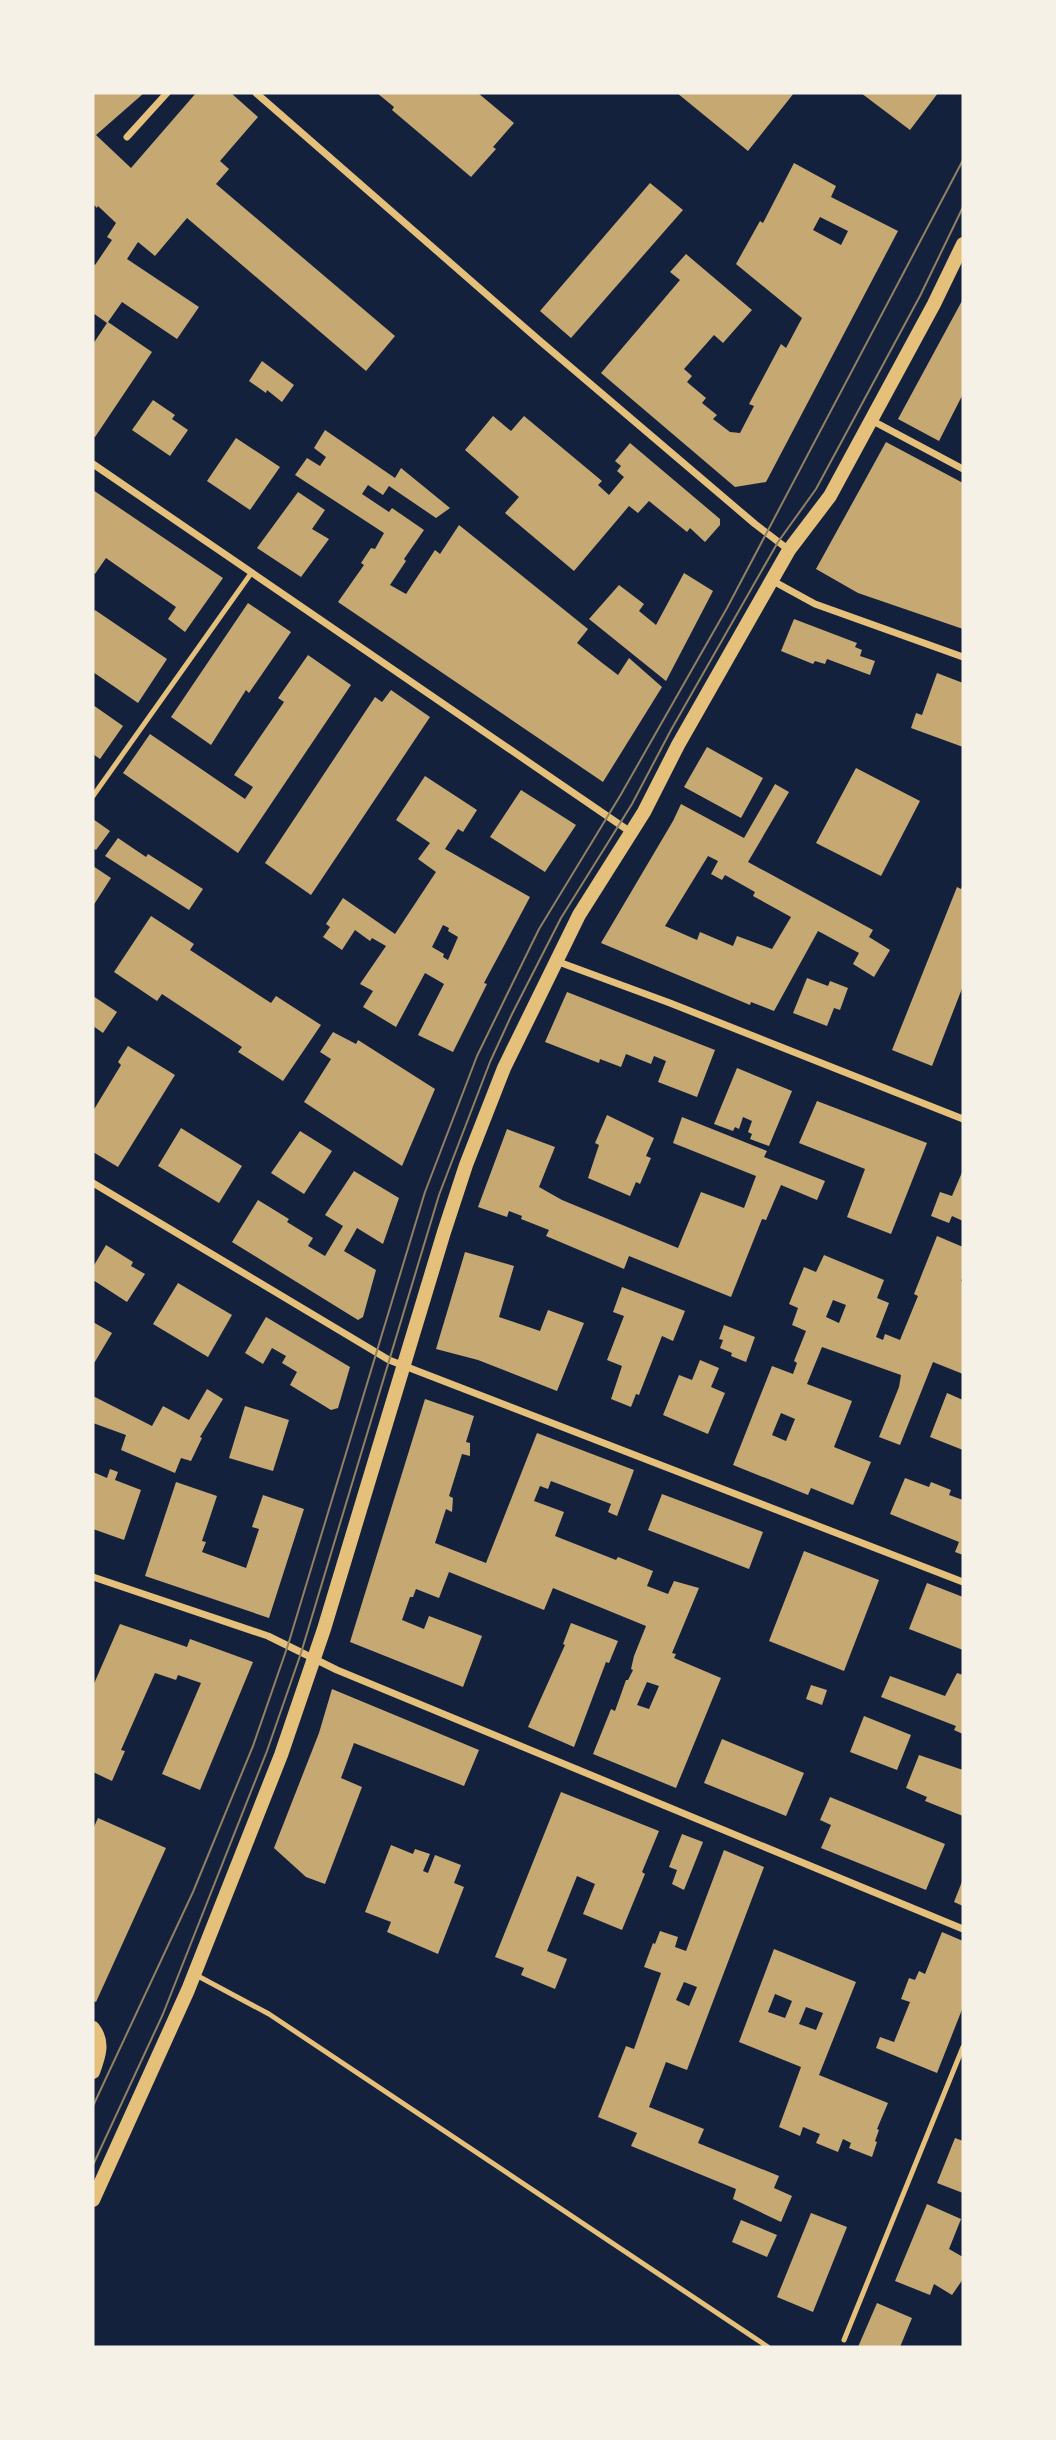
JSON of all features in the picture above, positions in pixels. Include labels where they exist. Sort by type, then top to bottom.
[{"type":"main road","points":[[93,2200],[195,1974],[281,1755],[314,1660],[444,1232],[470,1154],[504,1068],[579,915],[632,833],[678,745],[789,550],[830,496],[934,304],[963,244]]},
{"type":"main road","points":[[93,2028],[99,2036],[101,2048],[93,2072]]},
{"type":"street","points":[[127,137],[167,93]]},
{"type":"street","points":[[256,93],[540,341],[789,550]]},
{"type":"street","points":[[871,420],[963,469]]},
{"type":"street","points":[[93,464],[632,833]]},
{"type":"street","points":[[773,581],[822,607],[963,657]]},
{"type":"street","points":[[555,961],[670,1003],[963,1119]]},
{"type":"street","points":[[93,1183],[367,1349],[403,1366],[963,1582]]},
{"type":"street","points":[[93,1577],[268,1636],[314,1660],[963,1930]]},
{"type":"lane","points":[[93,796],[252,572]]},
{"type":"lane","points":[[195,1974],[269,2014],[768,2347]]},
{"type":"lane","points":[[844,2340],[963,2047]]},
{"type":"building","points":[[93,93],[144,93],[96,135],[131,168],[196,93],[231,93],[258,117],[220,161],[229,169],[216,184],[395,336],[366,371],[187,218],[155,256],[138,242],[127,259],[199,307],[177,339],[122,302],[108,322],[152,352],[95,437],[93,436],[93,344],[107,323],[93,313],[93,264],[95,265],[112,240],[107,237],[116,223],[93,204]]},
{"type":"building","points":[[377,93],[478,93],[514,123],[493,147],[496,149],[471,177],[392,110],[394,107]]},
{"type":"building","points":[[677,93],[794,93],[748,151]]},
{"type":"building","points":[[861,93],[938,93],[910,130]]},
{"type":"building","points":[[794,163],[836,186],[831,197],[898,231],[766,482],[735,487],[601,373],[680,280],[670,272],[686,254],[752,310],[723,343],[714,335],[684,369],[692,376],[687,382],[706,398],[702,403],[717,415],[713,419],[730,432],[740,433],[754,406],[749,404],[781,344],[786,348],[802,318],[736,264],[760,221],[763,223]],"holes":[[[820,217],[848,231],[841,245],[813,230]]]},
{"type":"building","points":[[650,183],[683,210],[571,338],[540,311]]},
{"type":"building","points":[[963,299],[963,394],[939,441],[898,419]]},
{"type":"building","points":[[262,361],[294,385],[282,402],[249,381]]},
{"type":"building","points":[[153,400],[175,415],[172,419],[188,430],[170,456],[132,430]]},
{"type":"building","points":[[493,416],[511,431],[524,416],[602,481],[598,485],[609,495],[624,477],[617,471],[621,466],[615,461],[630,443],[720,519],[720,525],[705,542],[690,528],[687,532],[649,501],[638,513],[629,506],[574,571],[505,513],[519,497],[465,450]]},
{"type":"building","points":[[325,430],[395,478],[401,468],[450,508],[436,518],[389,486],[383,495],[368,485],[362,494],[389,512],[392,508],[424,530],[390,585],[406,594],[435,550],[440,554],[459,525],[588,629],[577,643],[618,675],[629,658],[662,687],[603,782],[338,602],[364,565],[361,563],[371,548],[375,549],[384,533],[295,475],[307,458],[320,466],[326,457],[314,448]]},
{"type":"building","points":[[236,438],[280,467],[250,510],[207,481]]},
{"type":"building","points":[[886,442],[963,483],[963,629],[858,593],[816,569]]},
{"type":"building","points":[[93,490],[223,578],[185,632],[168,619],[176,607],[106,558],[95,574],[93,572]]},
{"type":"building","points":[[298,492],[325,510],[312,529],[329,539],[301,577],[257,548]]},
{"type":"building","points":[[684,573],[713,591],[666,681],[589,619],[619,585],[644,604],[639,611],[656,625]]},
{"type":"building","points":[[248,603],[291,632],[249,693],[246,690],[211,745],[171,717]]},
{"type":"building","points":[[95,610],[167,659],[138,703],[93,672]]},
{"type":"building","points":[[794,619],[857,643],[855,647],[862,650],[860,656],[875,661],[870,675],[827,659],[825,664],[815,661],[813,664],[781,651]]},
{"type":"building","points":[[308,655],[351,685],[238,853],[123,773],[150,734],[245,799],[253,787],[234,775],[284,702],[278,698]]},
{"type":"building","points":[[937,673],[963,683],[963,747],[911,728],[916,713],[922,715]]},
{"type":"building","points":[[391,690],[430,717],[311,895],[265,863],[375,697],[382,702]]},
{"type":"building","points":[[93,705],[123,726],[100,759],[93,754]]},
{"type":"building","points":[[707,747],[763,778],[741,818],[684,787]]},
{"type":"building","points":[[856,768],[920,801],[881,876],[816,843]]},
{"type":"building","points":[[425,776],[477,810],[463,832],[458,829],[445,849],[530,897],[484,983],[487,984],[453,1052],[418,1035],[444,984],[425,973],[396,1027],[363,1007],[373,991],[360,984],[386,946],[372,938],[370,941],[355,930],[342,950],[323,937],[330,927],[326,924],[343,898],[395,934],[436,872],[418,859],[430,843],[396,820]],"holes":[[[443,925],[449,928],[448,931],[458,937],[448,960],[443,957],[444,954],[432,947]]]},
{"type":"building","points":[[775,784],[789,792],[748,862],[873,930],[869,937],[890,950],[874,977],[853,964],[859,953],[818,931],[774,1011],[751,1002],[750,1005],[601,943],[681,804],[744,838]],"holes":[[[708,856],[718,861],[711,874],[722,880],[725,875],[755,892],[753,896],[791,917],[772,949],[737,936],[733,946],[700,932],[697,940],[665,926]]]},
{"type":"building","points":[[521,790],[576,825],[545,872],[490,837]]},
{"type":"building","points":[[93,819],[110,831],[96,850],[93,848]]},
{"type":"building","points":[[118,838],[203,889],[189,910],[105,856]]},
{"type":"building","points":[[93,866],[111,878],[93,906]]},
{"type":"building","points":[[963,884],[963,986],[932,1066],[892,1050],[957,887],[961,889]]},
{"type":"building","points":[[151,916],[194,944],[190,950],[271,1003],[276,996],[321,1025],[283,1081],[238,1052],[242,1047],[162,994],[157,1001],[114,972]]},
{"type":"building","points":[[807,978],[828,986],[830,981],[848,988],[840,1010],[834,1008],[827,1026],[793,1013]]},
{"type":"building","points":[[567,992],[715,1050],[697,1097],[658,1082],[666,1061],[654,1056],[651,1064],[626,1054],[621,1067],[600,1059],[599,1063],[545,1042]]},
{"type":"building","points":[[93,996],[117,1012],[103,1033],[93,1026]]},
{"type":"building","points":[[333,1032],[356,1044],[358,1040],[435,1089],[402,1166],[304,1102],[331,1059],[320,1052]]},
{"type":"building","points":[[128,1046],[175,1075],[118,1167],[93,1152],[93,1111],[121,1065],[118,1062]]},
{"type":"building","points":[[737,1068],[792,1091],[769,1146],[750,1139],[752,1134],[748,1132],[752,1121],[743,1117],[739,1129],[735,1127],[733,1131],[714,1124]]},
{"type":"building","points":[[817,1101],[927,1143],[891,1234],[847,1217],[865,1169],[799,1143]]},
{"type":"building","points":[[607,1115],[654,1138],[646,1156],[651,1158],[640,1184],[636,1182],[630,1196],[588,1178],[599,1145],[595,1143]]},
{"type":"building","points":[[682,1117],[767,1151],[764,1157],[825,1181],[817,1200],[781,1185],[766,1220],[762,1219],[731,1297],[629,1256],[624,1269],[546,1236],[549,1230],[521,1219],[522,1216],[509,1211],[507,1217],[478,1207],[507,1129],[555,1147],[539,1187],[562,1200],[678,1248],[701,1192],[744,1208],[756,1176],[673,1143]]},
{"type":"building","points":[[181,1128],[242,1166],[219,1203],[158,1166]]},
{"type":"building","points":[[300,1131],[332,1151],[304,1194],[271,1173]]},
{"type":"building","points":[[963,1170],[963,1221],[952,1216],[949,1223],[931,1216],[940,1192],[952,1196]]},
{"type":"building","points":[[354,1171],[399,1198],[383,1244],[357,1228],[344,1251],[376,1270],[363,1317],[358,1320],[232,1242],[258,1200],[313,1238],[308,1246],[325,1256],[343,1226],[325,1215]]},
{"type":"building","points":[[937,1236],[963,1247],[963,1374],[933,1362],[900,1445],[879,1437],[899,1387],[901,1375],[822,1347],[807,1384],[852,1401],[834,1447],[871,1462],[853,1505],[811,1488],[808,1495],[733,1465],[772,1366],[793,1374],[797,1363],[794,1361],[806,1331],[792,1325],[798,1308],[789,1304],[804,1267],[816,1272],[824,1255],[884,1280],[877,1298],[889,1303],[876,1337],[883,1340],[885,1334],[900,1340],[918,1296],[914,1294]],"holes":[[[833,1300],[846,1305],[839,1323],[826,1317]],[[781,1413],[795,1419],[786,1441],[772,1435]]]},
{"type":"building","points":[[106,1245],[133,1262],[131,1266],[145,1274],[127,1302],[93,1280],[93,1267]]},
{"type":"building","points":[[465,1252],[514,1266],[499,1317],[540,1331],[548,1310],[584,1323],[557,1391],[478,1360],[436,1349]]},
{"type":"building","points":[[178,1283],[232,1315],[208,1357],[153,1324]]},
{"type":"building","points":[[622,1287],[685,1311],[673,1341],[662,1336],[639,1395],[636,1394],[631,1407],[611,1399],[622,1366],[607,1360],[624,1316],[613,1312]]},
{"type":"building","points":[[266,1317],[350,1367],[338,1408],[331,1410],[290,1385],[297,1372],[282,1363],[286,1356],[272,1348],[263,1364],[245,1353]]},
{"type":"building","points":[[93,1322],[112,1333],[93,1365]]},
{"type":"building","points":[[724,1325],[755,1337],[746,1362],[720,1348],[723,1340],[719,1339]]},
{"type":"building","points":[[700,1360],[719,1368],[711,1387],[725,1393],[708,1434],[663,1415],[679,1375],[692,1380]]},
{"type":"building","points":[[207,1389],[223,1399],[200,1437],[202,1438],[191,1461],[181,1458],[175,1473],[121,1450],[126,1435],[93,1423],[93,1396],[152,1426],[163,1406],[189,1420]]},
{"type":"building","points":[[947,1393],[963,1400],[963,1450],[930,1437]]},
{"type":"building","points":[[425,1399],[474,1416],[466,1442],[470,1443],[470,1456],[462,1454],[449,1496],[453,1498],[452,1512],[446,1509],[435,1543],[486,1563],[537,1433],[634,1470],[617,1516],[608,1512],[611,1504],[551,1481],[548,1489],[540,1486],[534,1501],[564,1512],[555,1536],[653,1571],[647,1586],[668,1594],[674,1581],[699,1588],[672,1653],[676,1654],[674,1658],[721,1678],[676,1788],[593,1754],[611,1709],[615,1711],[626,1680],[633,1670],[634,1656],[646,1626],[553,1588],[544,1610],[449,1572],[439,1598],[416,1589],[413,1597],[410,1597],[402,1620],[424,1629],[429,1616],[482,1636],[463,1687],[350,1642]],"holes":[[[647,1682],[659,1686],[649,1709],[637,1705]]]},
{"type":"building","points":[[245,1406],[289,1420],[273,1471],[229,1458]]},
{"type":"building","points":[[110,1469],[118,1472],[115,1480],[141,1490],[124,1540],[93,1529],[93,1472],[107,1478]]},
{"type":"building","points":[[905,1478],[929,1487],[931,1482],[951,1490],[949,1495],[963,1500],[963,1555],[955,1552],[959,1542],[890,1514]]},
{"type":"building","points":[[176,1482],[217,1496],[202,1541],[206,1542],[202,1552],[246,1568],[259,1529],[252,1527],[263,1495],[304,1509],[269,1618],[145,1576]]},
{"type":"building","points":[[662,1494],[763,1532],[749,1569],[648,1530]]},
{"type":"building","points":[[804,1551],[879,1580],[844,1671],[769,1641]]},
{"type":"building","points":[[927,1583],[963,1597],[963,1650],[909,1629]]},
{"type":"building","points":[[571,1623],[618,1641],[609,1663],[606,1662],[574,1747],[528,1727],[565,1645],[563,1644]]},
{"type":"building","points":[[120,1624],[187,1647],[190,1639],[253,1662],[200,1790],[162,1774],[201,1683],[178,1675],[176,1680],[155,1673],[121,1750],[125,1751],[112,1781],[93,1772],[93,1686]]},
{"type":"building","points":[[957,1673],[963,1675],[963,1734],[954,1730],[956,1726],[881,1697],[890,1676],[945,1696]]},
{"type":"building","points":[[811,1685],[827,1690],[822,1705],[806,1699]]},
{"type":"building","points":[[332,1689],[479,1750],[464,1786],[354,1743],[341,1778],[362,1787],[325,1884],[306,1877],[274,1848],[319,1733]]},
{"type":"building","points":[[864,1716],[911,1735],[897,1770],[850,1752]]},
{"type":"building","points":[[722,1739],[804,1773],[786,1816],[704,1783]]},
{"type":"building","points":[[919,1755],[963,1770],[963,1816],[925,1801],[927,1797],[906,1788]]},
{"type":"building","points":[[561,1792],[659,1831],[622,1930],[583,1914],[595,1884],[577,1876],[547,1951],[567,1959],[555,1989],[521,1975],[524,1968],[495,1957]]},
{"type":"building","points":[[830,1797],[945,1844],[926,1890],[821,1848],[831,1825],[820,1820]]},
{"type":"building","points":[[98,1818],[166,1848],[96,2002],[93,2001],[93,1829]]},
{"type":"building","points":[[682,1834],[703,1842],[684,1890],[672,1884],[677,1870],[669,1867]]},
{"type":"building","points":[[391,1845],[413,1854],[415,1849],[430,1854],[423,1871],[428,1873],[435,1855],[461,1865],[454,1883],[464,1887],[438,1954],[387,1932],[391,1922],[365,1912]]},
{"type":"building","points":[[724,1850],[764,1867],[687,2070],[666,2062],[649,2107],[704,2129],[698,2143],[779,2176],[774,2188],[792,2196],[781,2222],[733,2199],[736,2189],[631,2146],[637,2133],[598,2117],[626,2046],[634,2049],[661,1973],[644,1967],[653,1943],[655,1944],[660,1931],[678,1937],[675,1947],[686,1951]],"holes":[[[684,1982],[697,1987],[689,2006],[676,2000]]]},
{"type":"building","points":[[963,1879],[963,1906],[954,1902]]},
{"type":"building","points":[[942,1932],[963,1941],[963,2007],[937,2073],[876,2048],[880,2037],[894,2042],[910,2002],[901,1999],[909,1978],[915,1980],[919,1971],[925,1974]]},
{"type":"building","points":[[774,1949],[856,1982],[819,2075],[888,2103],[877,2129],[877,2142],[872,2157],[849,2148],[851,2143],[843,2139],[838,2152],[816,2143],[820,2134],[803,2127],[800,2136],[779,2127],[801,2067],[739,2042]],"holes":[[[775,1994],[792,2001],[785,2018],[768,2012]],[[806,2007],[823,2013],[816,2030],[799,2024]]]},
{"type":"building","points":[[955,2138],[963,2141],[963,2193],[937,2183]]},
{"type":"building","points":[[927,2204],[961,2219],[949,2249],[963,2257],[963,2279],[952,2295],[934,2284],[930,2295],[895,2281]]},
{"type":"building","points":[[811,2213],[847,2227],[813,2312],[777,2297]]},
{"type":"building","points":[[741,2220],[777,2235],[767,2257],[732,2242]]},
{"type":"building","points":[[877,2303],[912,2318],[900,2347],[858,2347]]},
{"type":"tram line","points":[[93,2106],[193,1892],[253,1746],[288,1645],[425,1192],[477,1056],[539,929],[620,796],[727,608],[963,160]]},
{"type":"tram line","points":[[93,2165],[163,2014],[267,1751],[301,1653],[439,1195],[490,1062],[561,918],[632,804],[778,542],[816,489],[920,296],[963,207]]}]
